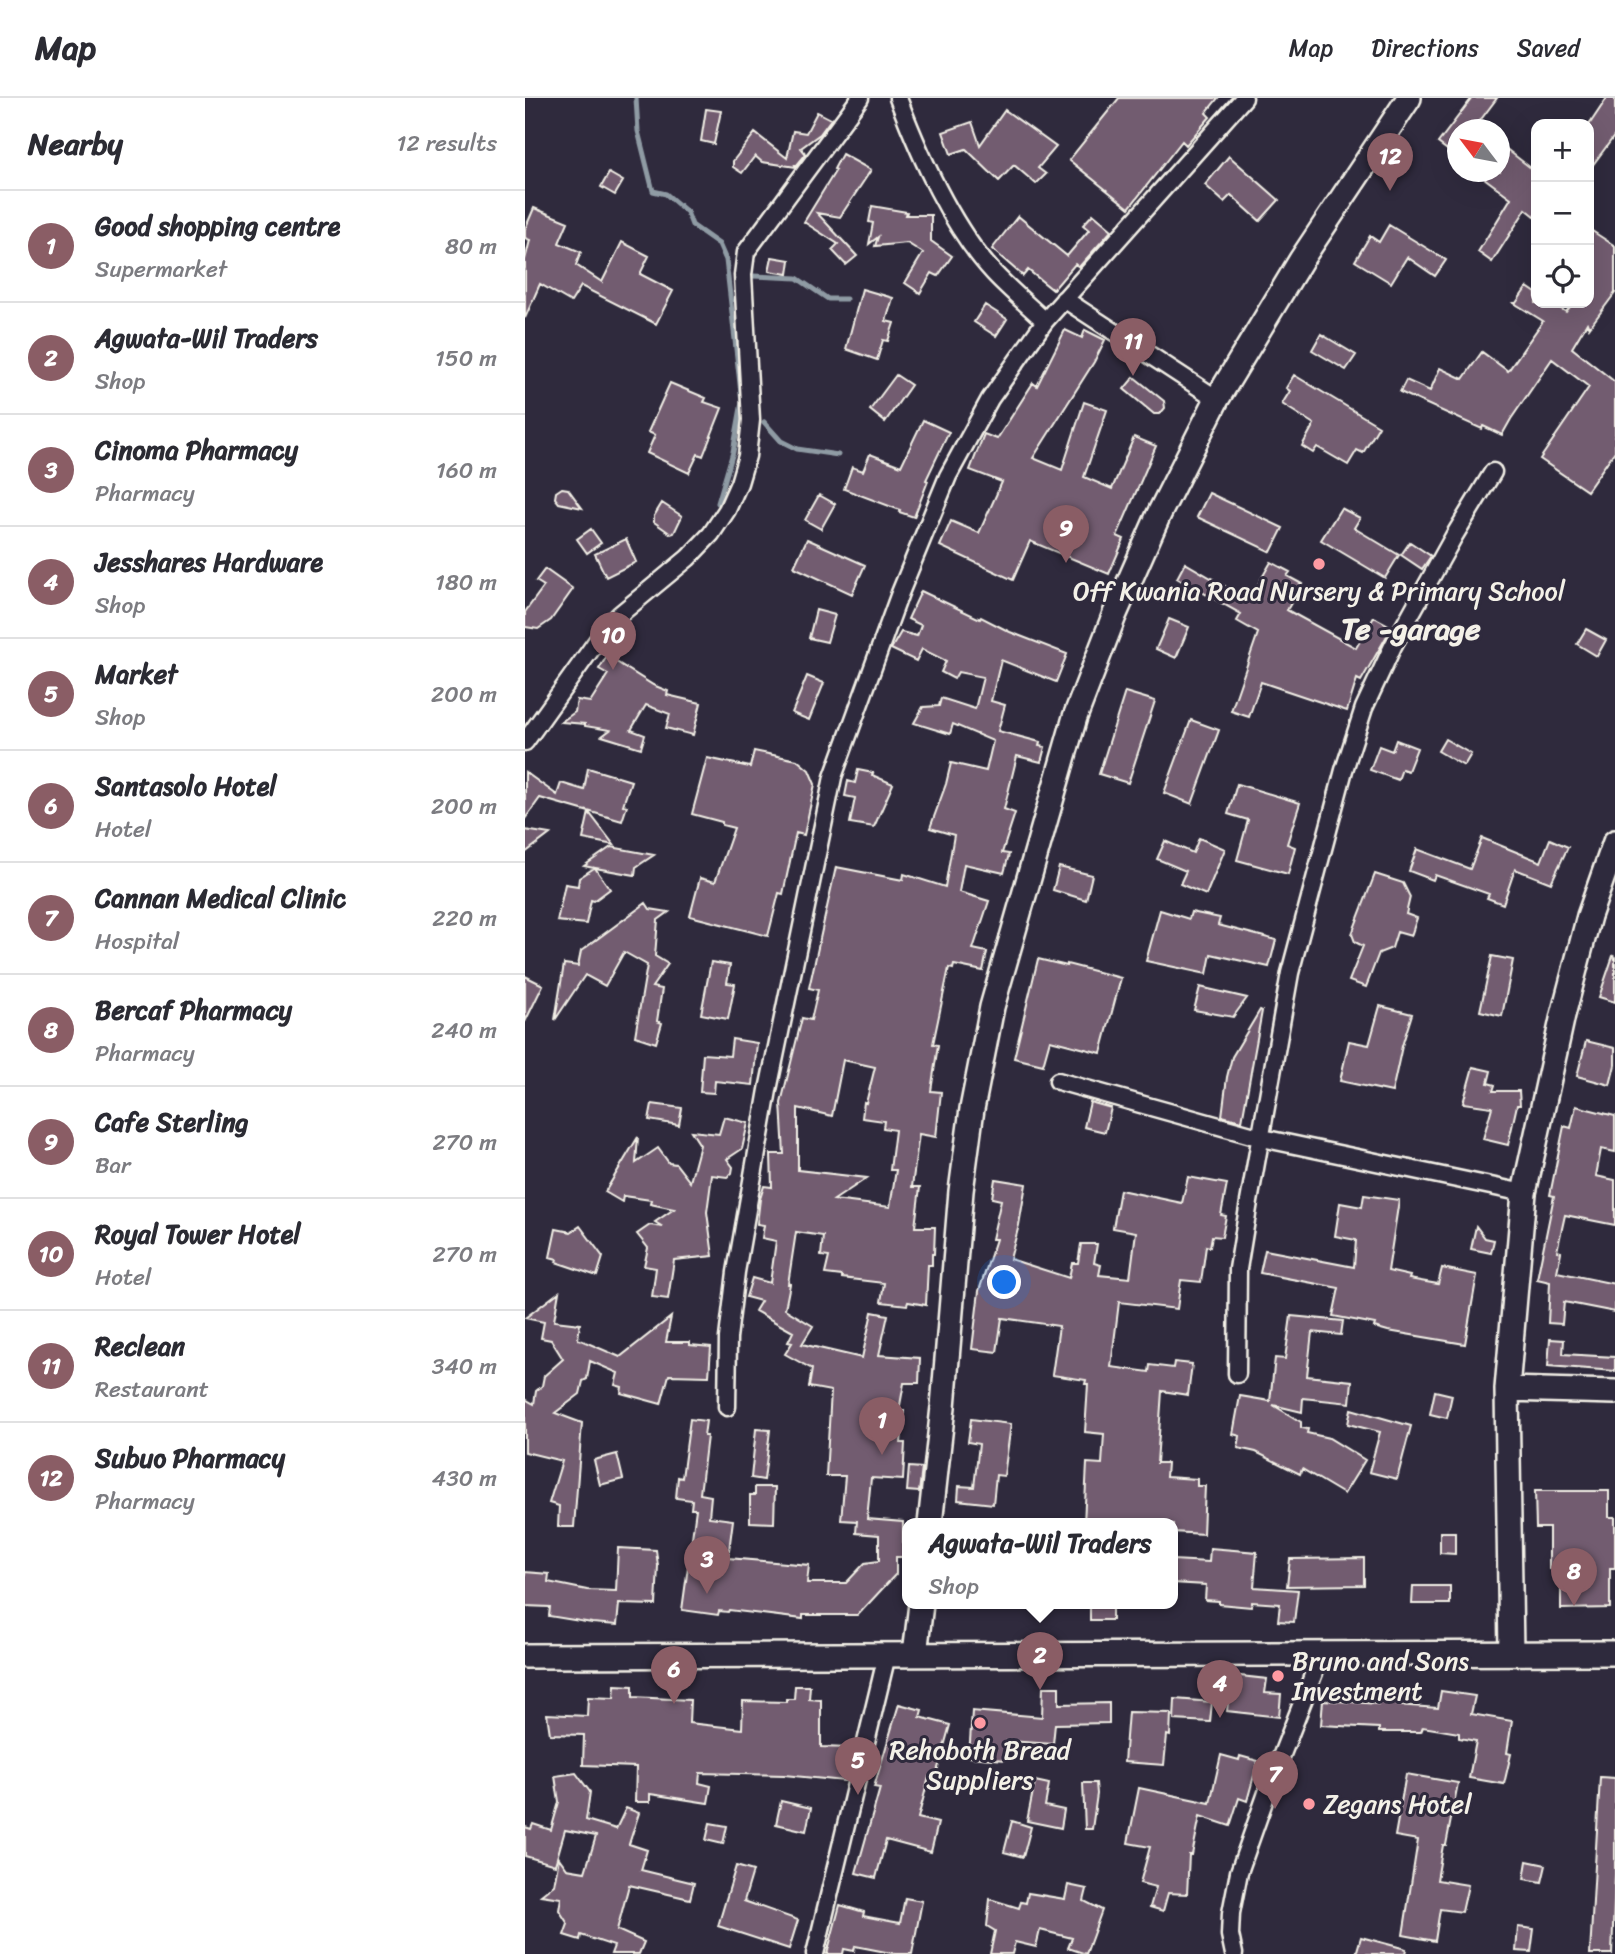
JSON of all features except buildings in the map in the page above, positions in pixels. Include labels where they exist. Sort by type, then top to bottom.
[{"type":"street","points":[[525,741],[619,615],[688,558],[711,534],[727,510],[747,456],[751,421],[743,275],[746,252],[860,98]]},
{"type":"street","points":[[898,98],[934,182],[958,224],[993,272],[1045,321]]},
{"type":"street","points":[[727,1407],[728,1338],[736,1272],[768,1090],[833,777],[899,593],[948,476],[990,399],[1045,321],[1244,98]]},
{"type":"street","points":[[931,1518],[961,1191],[972,1109],[992,1007],[1075,717],[1114,616],[1159,513],[1217,399],[1301,260],[1409,98]]},
{"type":"street","points":[[1064,299],[1217,399]]},
{"type":"street","points":[[1237,1374],[1238,1269],[1290,973],[1344,770],[1364,708],[1413,609],[1493,472]]},
{"type":"street","points":[[1511,1653],[1507,1389],[1524,1194],[1563,1015],[1589,916],[1615,842]]},
{"type":"street","points":[[1058,1081],[1262,1138],[1524,1194]]},
{"type":"street","points":[[1507,1389],[1615,1392]]},
{"type":"street","points":[[915,1654],[920,1609]]},
{"type":"street","points":[[525,1656],[1615,1654]]},
{"type":"street","points":[[815,1954],[887,1655]]},
{"type":"street","points":[[1234,1954],[1230,1935],[1231,1913],[1238,1872],[1321,1655]]},
{"type":"waterway","points":[[636,98],[638,131],[653,191],[666,194],[687,212],[692,225],[719,244],[726,260],[742,402],[733,452],[718,503]]},
{"type":"waterway","points":[[753,276],[797,278],[828,299],[846,299]]},
{"type":"waterway","points":[[764,422],[781,441],[797,449],[838,455]]},
{"type":"place","name":"Subuo Pharmacy","points":[[1390,191]]},
{"type":"place","name":"Reclean","points":[[1133,376]]},
{"type":"place","name":"Cafe Sterling","points":[[1066,563]]},
{"type":"place","name":"Off Kwania Road Nursery & Primary School","points":[[1319,564]]},
{"type":"place","name":"Royal Tower Hotel","points":[[613,670]]},
{"type":"place","name":"Good shopping centre","points":[[882,1455]]},
{"type":"place","name":"Cinoma Pharmacy","points":[[707,1594]]},
{"type":"place","name":"Bercaf Pharmacy","points":[[1574,1606]]},
{"type":"place","name":"Bruno and Sons Investment","points":[[1278,1676]]},
{"type":"place","name":"Agwata-Wil Traders","points":[[1040,1690]]},
{"type":"place","name":"Santasolo Hotel","points":[[674,1704]]},
{"type":"place","name":"Jesshares Hardware","points":[[1220,1718]]},
{"type":"place","name":"Rehoboth Bread Suppliers","points":[[980,1723]]},
{"type":"place","name":"Market","points":[[858,1795]]},
{"type":"place","name":"Zegans Hotel","points":[[1309,1804]]},
{"type":"place","name":"Cannan Medical Clinic","points":[[1275,1809]]},
{"type":"district","name":"Te -garage","points":[[1411,629]]}]
